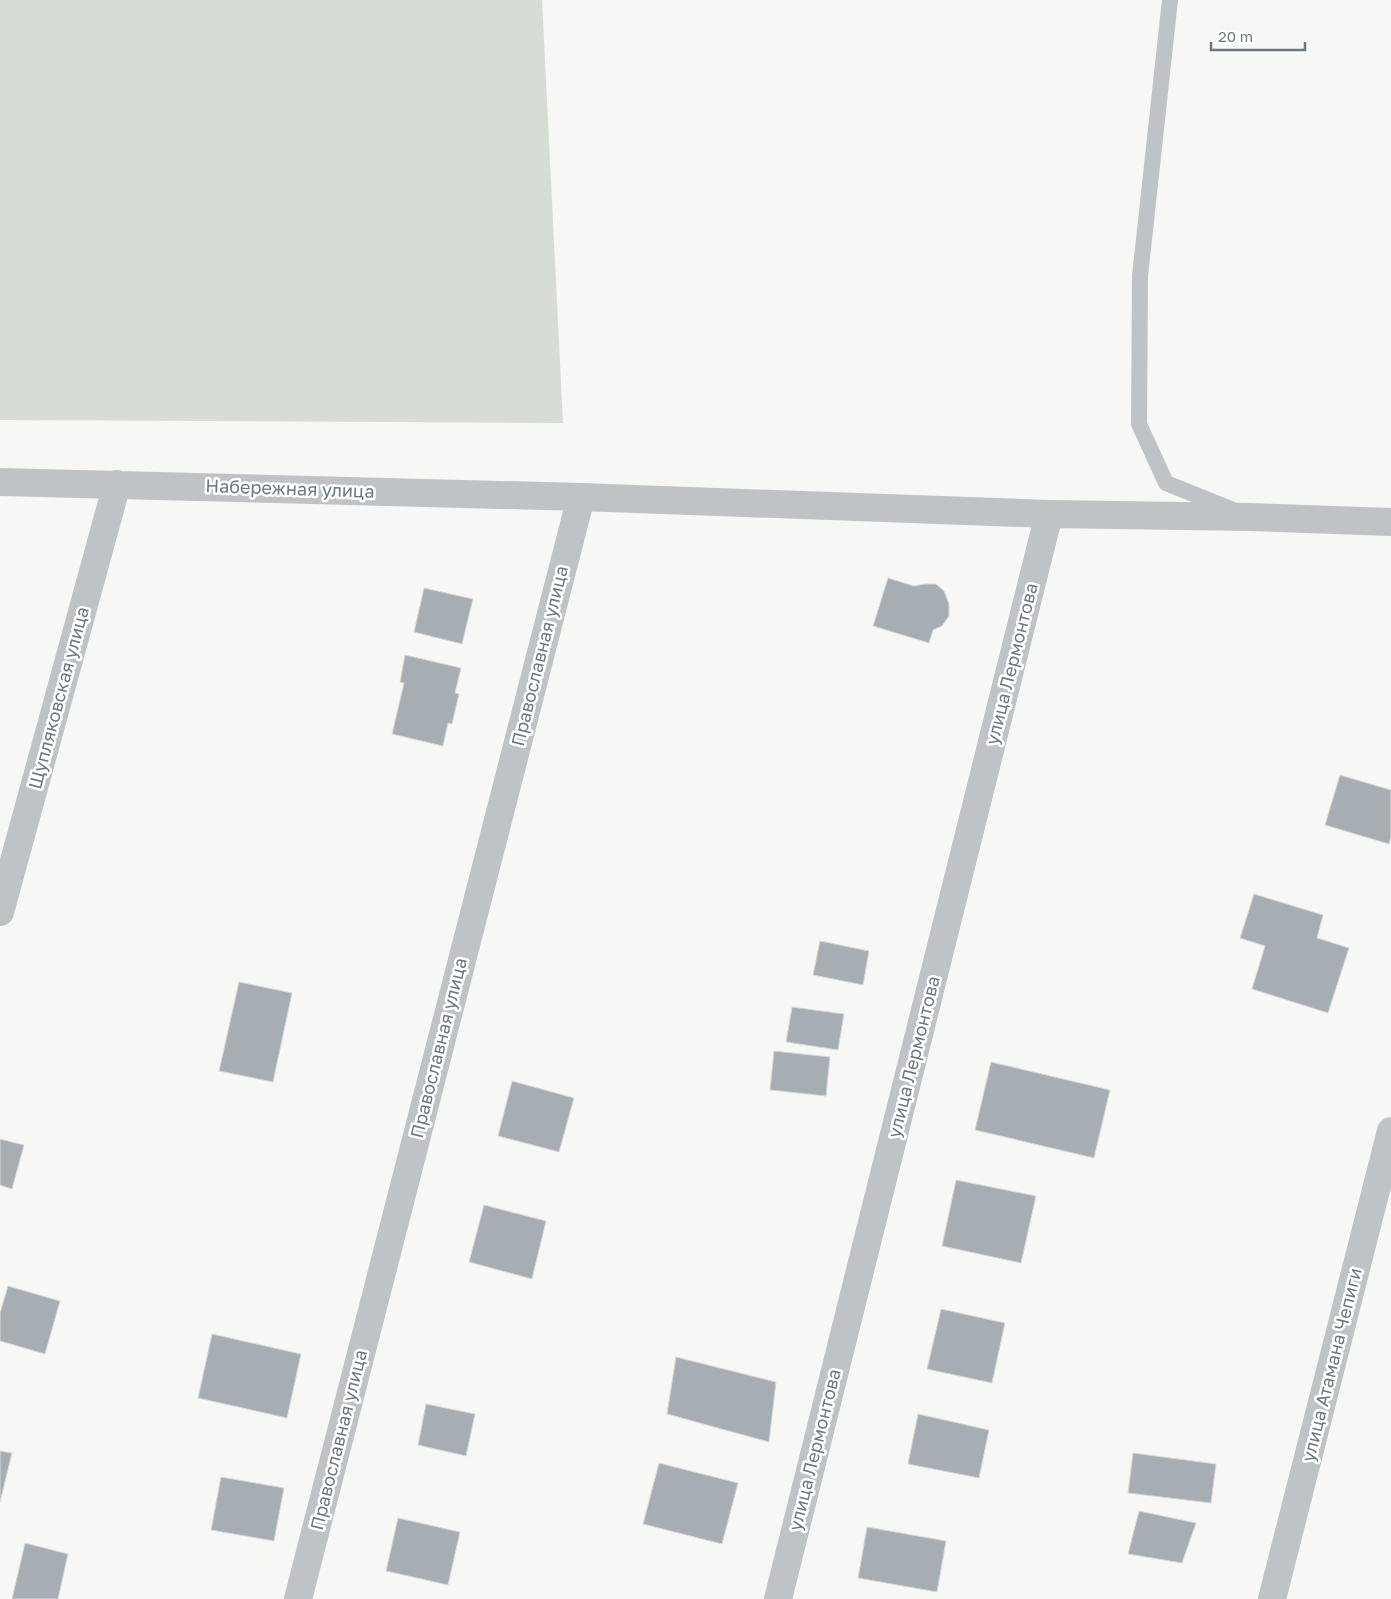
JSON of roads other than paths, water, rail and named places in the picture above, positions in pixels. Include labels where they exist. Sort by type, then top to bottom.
[{"type":"street","name":"Набережная улица","points":[[0,482],[581,497],[1049,514],[1249,517],[1391,522]]},
{"type":"street","name":"Щупляковская улица","points":[[0,912],[117,484]]},
{"type":"street","name":"Православная улица","points":[[298,1599],[581,497]]},
{"type":"street","name":"улица Лермонтова","points":[[778,1599],[1049,514]]},
{"type":"street","name":"улица Атамана Чепиги","points":[[1272,1599],[1391,1131]]},
{"type":"lane","points":[[1170,0],[1140,276],[1139,424],[1166,483],[1249,517]]}]
